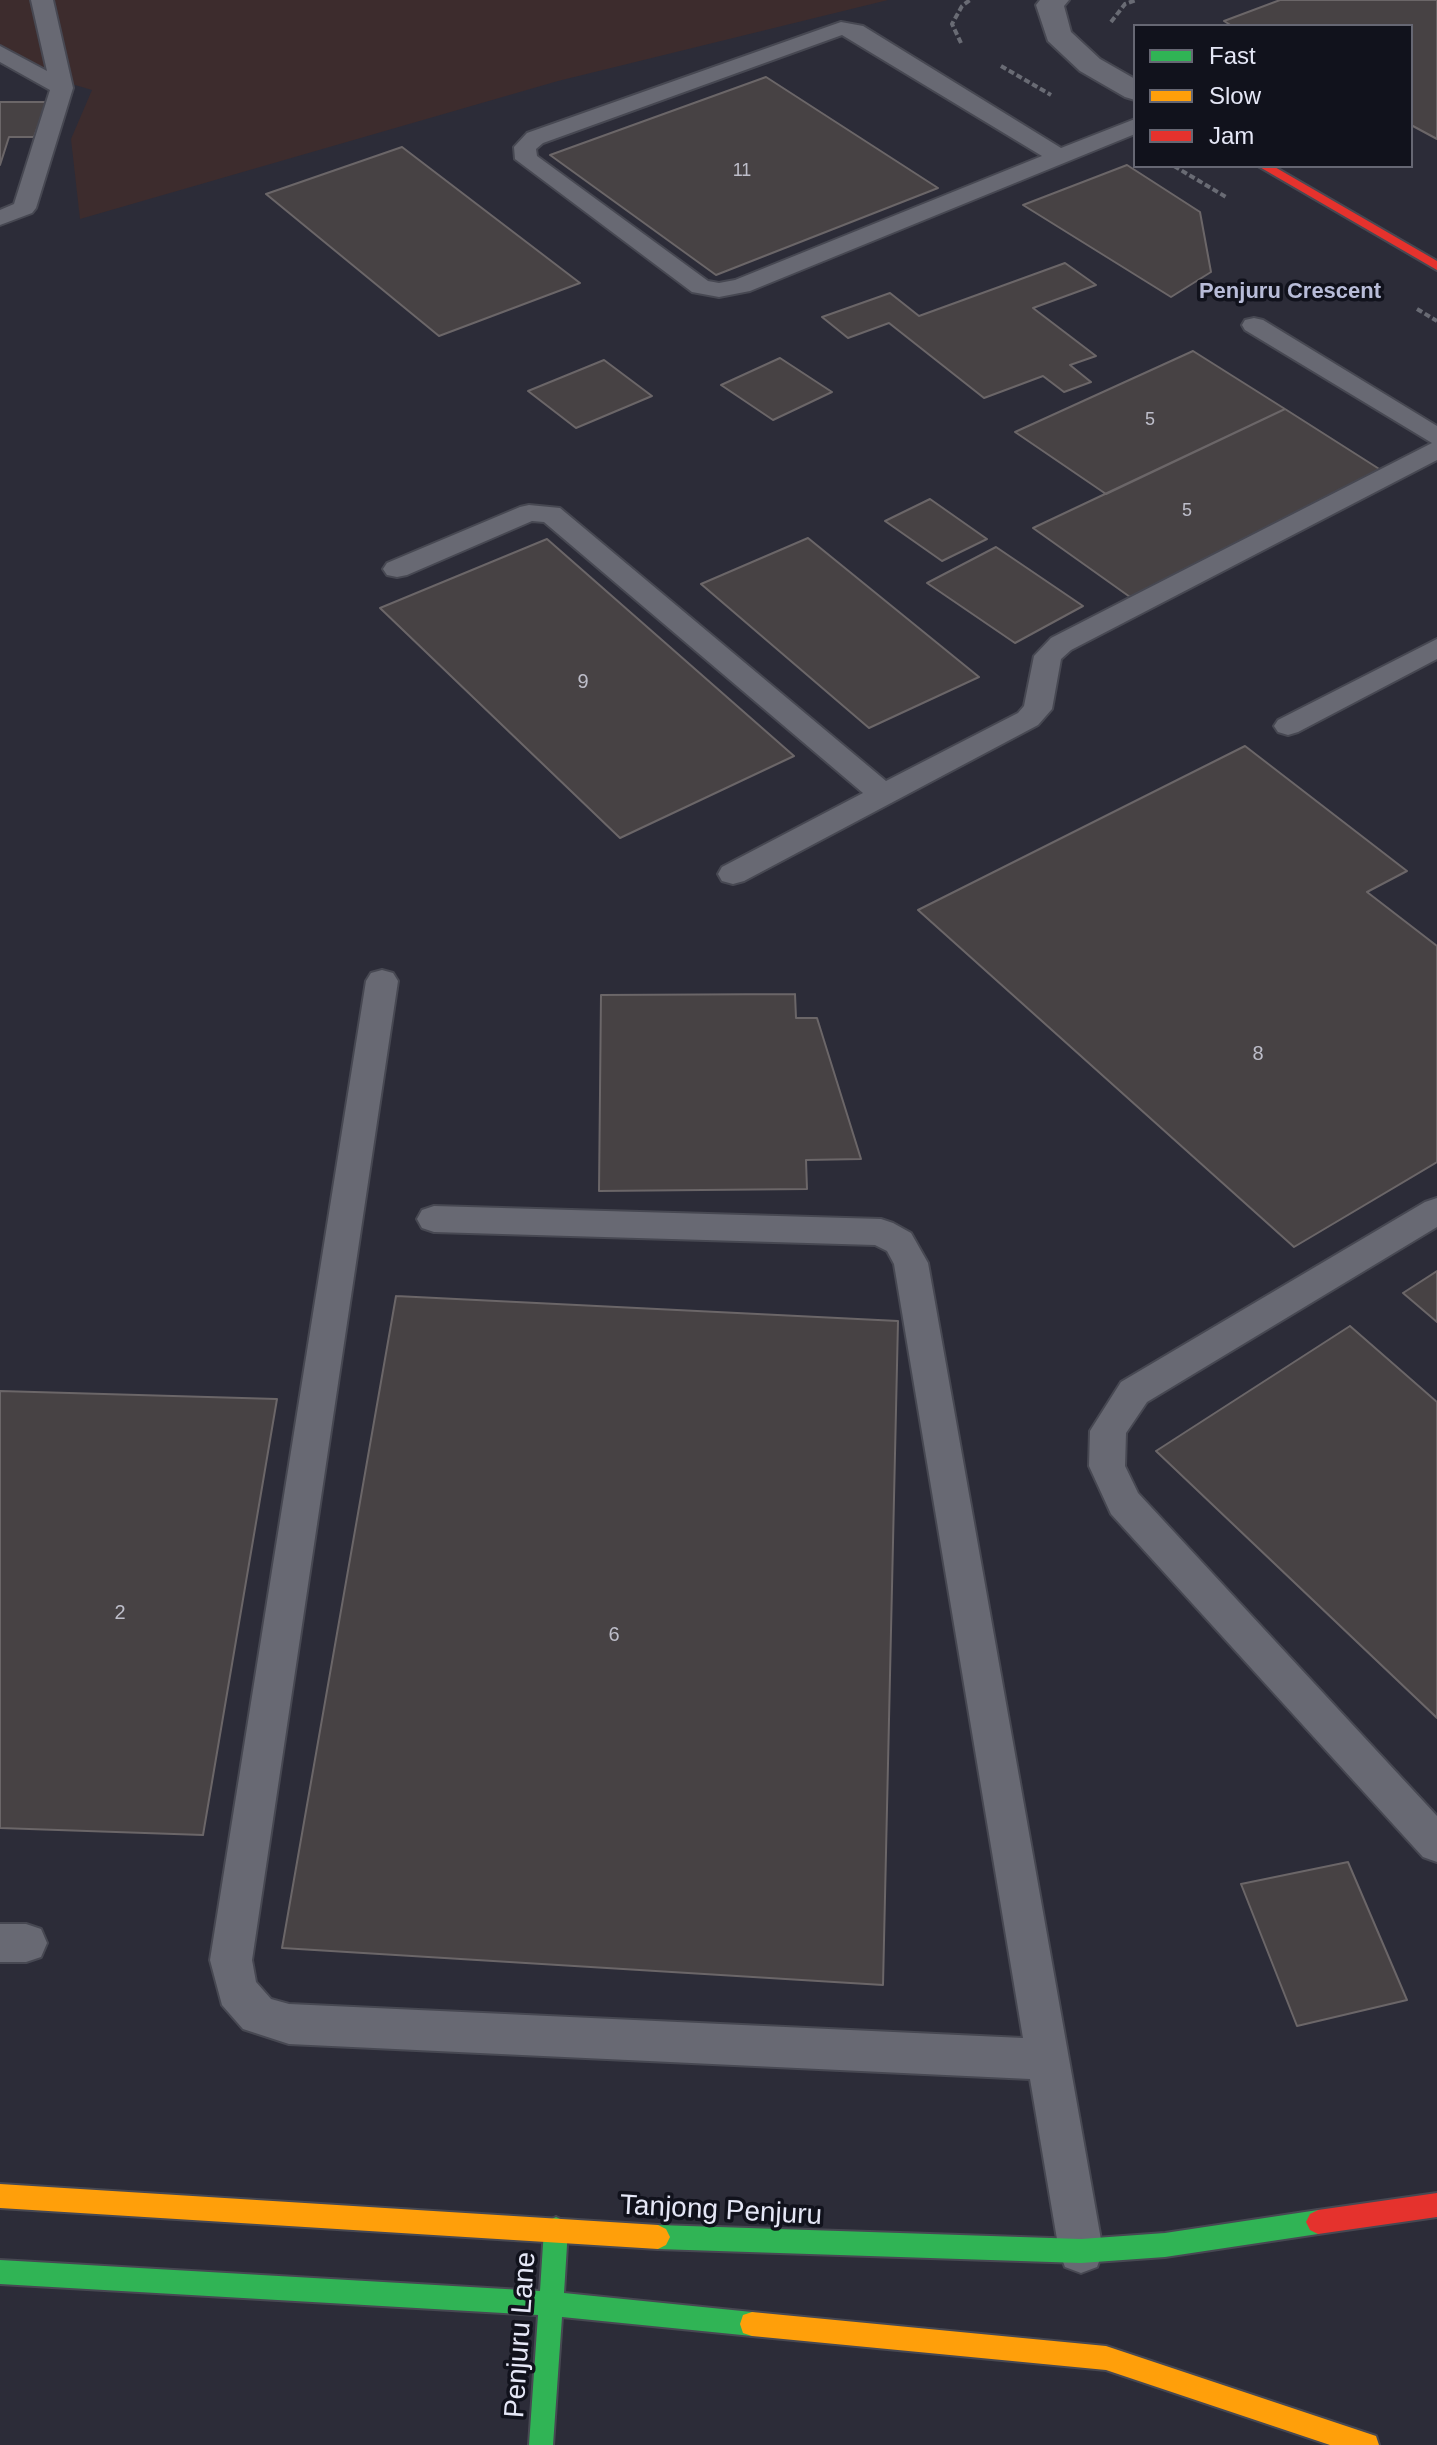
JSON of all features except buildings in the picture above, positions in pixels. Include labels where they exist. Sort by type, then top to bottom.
[{"type":"main road","points":[[1267,168],[1437,266]]},
{"type":"main road","name":"Tanjong Penjuru","points":[[0,2196],[741,2242],[1081,2251],[1165,2245],[1437,2205]]},
{"type":"main road","name":"Penjuru Lane","points":[[541,2445],[556,2229]]},
{"type":"main road","points":[[0,2272],[550,2304],[1106,2358],[1367,2445]]},
{"type":"street","points":[[1055,0],[1050,5],[1058,35],[1090,65],[1133,90]]},
{"type":"lane","points":[[0,218],[24,208],[62,88],[42,0]]},
{"type":"lane","points":[[1059,157],[855,31],[841,28],[535,138],[525,147],[526,159],[701,287],[719,290],[741,286],[1126,130]]},
{"type":"lane","points":[[0,53],[62,88]]},
{"type":"lane","points":[[1254,325],[1437,437]]},
{"type":"lane","points":[[733,874],[1028,719],[1038,709],[1048,656],[1061,644],[1437,450]]},
{"type":"lane","points":[[397,569],[529,513],[551,514],[884,795]]},
{"type":"lane","points":[[1288,726],[1437,648]]},
{"type":"lane","points":[[382,981],[231,1960],[237,1991],[258,2015],[289,2024],[1049,2060]]},
{"type":"lane","points":[[1437,1211],[1134,1392],[1108,1431],[1107,1466],[1124,1503],[1437,1844]]},
{"type":"lane","points":[[434,1219],[881,1232],[899,1242],[911,1263],[1081,2251]]},
{"type":"path","points":[[970,0],[962,6],[952,24],[958,41],[972,49]]},
{"type":"path","points":[[998,64],[1126,130]]},
{"type":"shaded area","points":[[0,0],[888,0],[558,81],[80,219],[71,139],[92,90],[0,63]]},
{"type":"traffic: fast","points":[[658,2237],[1081,2251],[1165,2245],[1318,2222]]},
{"type":"traffic: fast","points":[[541,2445],[556,2229]]},
{"type":"traffic: fast","points":[[0,2272],[550,2304],[752,2324]]},
{"type":"traffic: slow","points":[[0,2196],[658,2237]]},
{"type":"traffic: slow","points":[[752,2324],[1106,2358],[1367,2445]]},
{"type":"traffic: jam","points":[[1267,168],[1437,266]]},
{"type":"traffic: jam","points":[[1318,2222],[1437,2205]]},
{"type":"district","name":"Penjuru Crescent","points":[[1290,292]]}]
